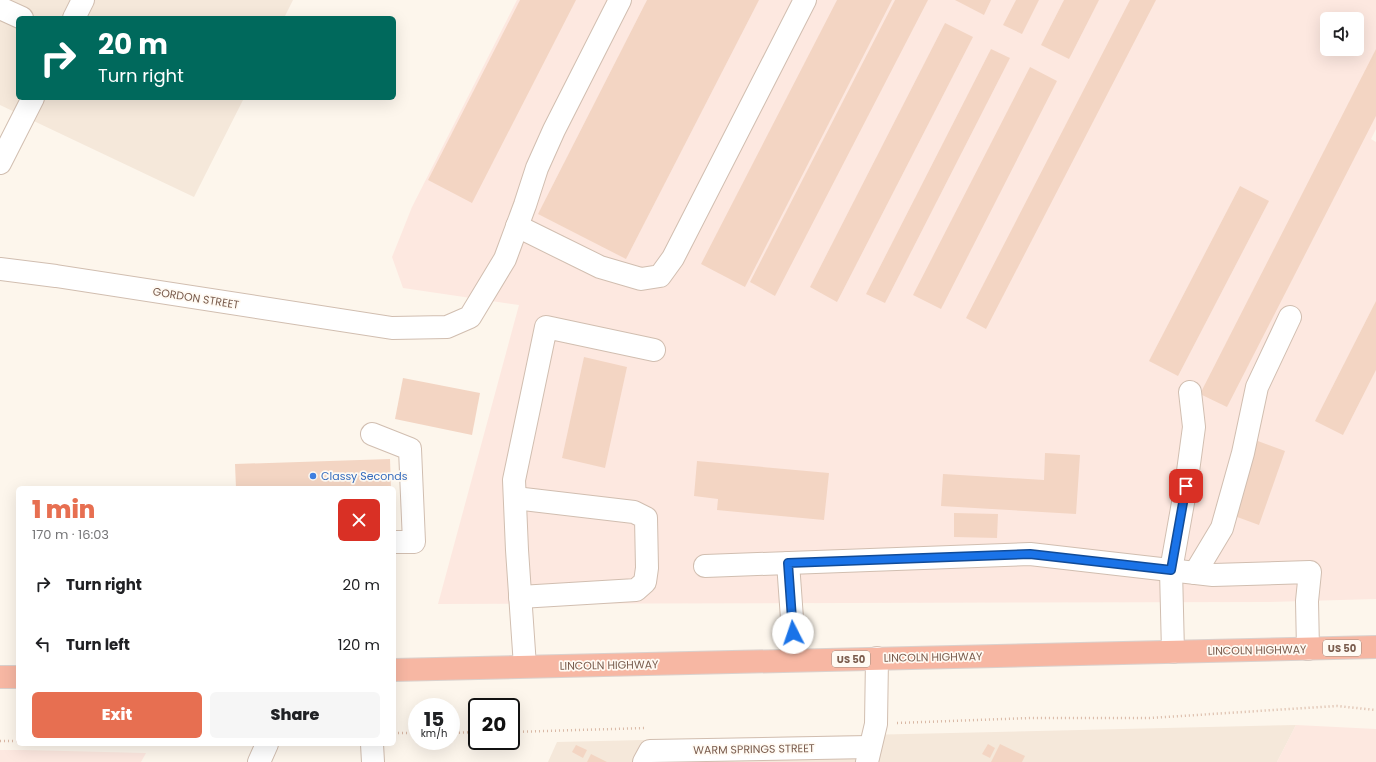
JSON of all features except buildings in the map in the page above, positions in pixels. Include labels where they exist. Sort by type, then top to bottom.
[{"type":"highway","name":"LINCOLN HIGHWAY","points":[[396,670],[1376,647]]},
{"type":"highway","points":[[0,677],[16,677]]},
{"type":"street","points":[[75,16],[83,0]]},
{"type":"street","name":"GORDON STREET","points":[[0,269],[56,276],[392,328],[447,327],[470,317],[505,259],[537,168],[554,130],[620,0]]},
{"type":"street","points":[[517,226],[600,267],[641,279],[660,276],[673,258],[805,0]]},
{"type":"street","points":[[0,8],[18,16]]},
{"type":"street","points":[[0,163],[32,100]]},
{"type":"street","points":[[1195,573],[1222,528],[1243,453],[1257,386],[1290,317]]},
{"type":"street","points":[[525,666],[514,480],[546,327],[654,350]]},
{"type":"street","points":[[1173,652],[1171,570],[1186,486],[1194,427],[1190,392]]},
{"type":"street","points":[[372,434],[410,449],[414,542],[396,542]]},
{"type":"street","points":[[515,498],[634,512],[646,518],[647,568],[645,582],[636,590],[520,597]]},
{"type":"street","points":[[705,566],[1030,554],[1213,575],[1310,572],[1307,601],[1308,649]]},
{"type":"street","points":[[788,563],[795,660]]},
{"type":"street","points":[[868,754],[876,724],[877,658]]},
{"type":"street","points":[[259,762],[266,746]]},
{"type":"street","points":[[372,746],[373,762]]},
{"type":"street","name":"WARM SPRINGS STREET","points":[[644,762],[650,751],[868,754]]},
{"type":"path","points":[[876,724],[1030,718],[1149,718],[1337,706],[1376,710]]},
{"type":"path","points":[[520,732],[652,728]]},
{"type":"path","points":[[396,733],[408,733]]},
{"type":"path","points":[[0,741],[16,741]]},
{"type":"shaded area","points":[[0,0],[293,0],[285,16],[16,16],[16,100],[243,100],[194,197],[0,105]]},
{"type":"shaded area","points":[[517,0],[1376,0],[1376,129],[1371,139],[1376,142],[1376,599],[1270,602],[438,604],[519,305],[403,288],[392,257],[412,207]]},
{"type":"shaded area","points":[[1296,725],[1277,762],[548,762],[557,742]]},
{"type":"shaded area","points":[[1296,725],[1376,729],[1376,762],[1277,762]]},
{"type":"shaded area","points":[[0,750],[146,753],[141,762],[0,762]]},
{"type":"place","name":"Classy Seconds","points":[[313,476]]},
{"type":"route","points":[[793,633],[788,563],[1030,554],[1171,570],[1186,486]]}]
